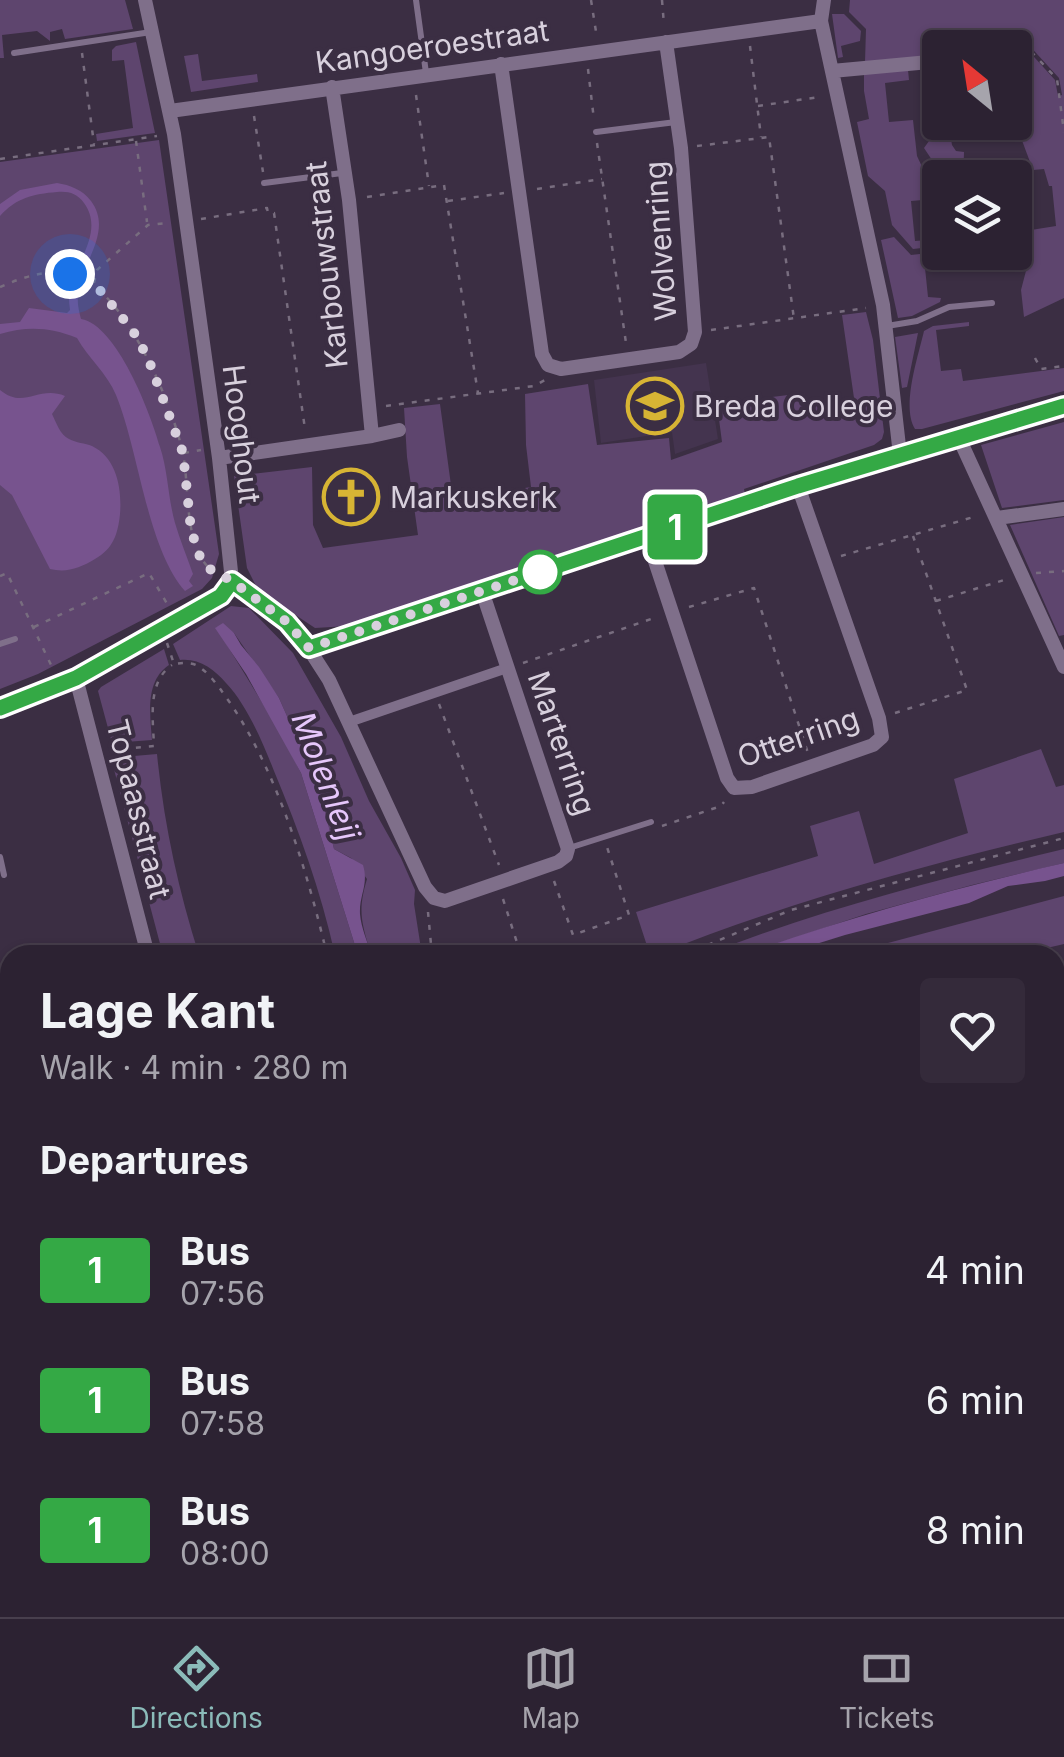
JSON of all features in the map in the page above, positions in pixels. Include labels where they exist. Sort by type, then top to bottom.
[{"type":"street","name":"Hooghout","points":[[146,0],[174,134],[232,581]]},
{"type":"street","points":[[824,0],[822,21],[884,305],[900,455]]},
{"type":"street","name":"Kangoeroestraat","points":[[170,111],[822,21]]},
{"type":"street","name":"Wolvenring","points":[[561,369],[679,352],[691,344],[694,332],[680,148],[666,42]]},
{"type":"street","points":[[832,70],[922,63]]},
{"type":"street","points":[[501,64],[542,354],[548,365],[561,369]]},
{"type":"street","name":"Karbouwstraat","points":[[332,87],[349,200],[372,436]]},
{"type":"street","points":[[309,648],[798,486],[1064,406]]},
{"type":"street","points":[[218,452],[308,446],[399,430]]},
{"type":"street","points":[[959,438],[1058,641],[1064,668]]},
{"type":"street","name":"Otterring","points":[[647,536],[727,778],[734,788],[752,787],[873,745],[882,737],[879,718],[798,486]]},
{"type":"street","points":[[996,515],[1064,508]]},
{"type":"street","points":[[0,708],[76,678],[221,596],[232,581],[287,622],[309,648],[329,680],[425,887],[434,898]]},
{"type":"street","name":"Marterring","points":[[434,898],[445,901],[548,866],[566,856],[568,849],[482,591]]},
{"type":"street","points":[[348,722],[507,668]]},
{"type":"street","name":"Topaasstraat","points":[[76,678],[145,945]]},
{"type":"lane","points":[[416,0],[420,75]]},
{"type":"lane","points":[[14,53],[153,32]]},
{"type":"lane","points":[[596,132],[677,121]]},
{"type":"lane","points":[[264,183],[344,173]]},
{"type":"lane","points":[[886,326],[917,321],[948,308],[992,303]]},
{"type":"lane","points":[[0,644],[15,639]]},
{"type":"lane","points":[[568,849],[650,822]]},
{"type":"lane","points":[[0,857],[4,875]]},
{"type":"path","points":[[591,0],[596,132],[628,360]]},
{"type":"path","points":[[662,0],[666,42]]},
{"type":"path","points":[[748,30],[761,139]]},
{"type":"path","points":[[81,42],[94,145]]},
{"type":"path","points":[[1032,52],[1057,79],[1064,132]]},
{"type":"path","points":[[420,75],[430,188]]},
{"type":"path","points":[[756,106],[838,95]]},
{"type":"path","points":[[252,98],[268,213],[274,213],[308,446]]},
{"type":"path","points":[[0,159],[174,134]]},
{"type":"path","points":[[680,148],[768,137],[794,319]]},
{"type":"path","points":[[135,139],[148,225]]},
{"type":"path","points":[[349,200],[444,185],[478,393]]},
{"type":"path","points":[[94,283],[97,270],[148,225],[268,208]]},
{"type":"path","points":[[1,287],[32,274],[70,274],[86,279],[94,283],[133,331],[148,358],[183,453],[191,530],[200,557],[208,568],[232,581]]},
{"type":"path","points":[[694,332],[884,305]]},
{"type":"path","points":[[1036,358],[1041,368],[1064,366]]},
{"type":"path","points":[[370,409],[534,386],[561,369]]},
{"type":"path","points":[[183,453],[218,452]]},
{"type":"path","points":[[825,561],[996,515]]},
{"type":"path","points":[[879,718],[967,690],[913,536]]},
{"type":"path","points":[[934,602],[1022,574],[1064,571]]},
{"type":"path","points":[[0,576],[7,573],[60,684]]},
{"type":"path","points":[[34,627],[149,573],[178,621]]},
{"type":"path","points":[[163,630],[174,664]]},
{"type":"path","points":[[95,751],[154,746],[153,702],[158,680],[174,664],[198,666],[234,709],[273,785],[300,856],[324,945]]},
{"type":"path","points":[[435,693],[501,882],[518,945]]},
{"type":"path","points":[[708,945],[792,910],[1064,838]]},
{"type":"path","points":[[548,866],[572,935],[629,915],[607,846]]},
{"type":"path","points":[[430,945],[426,915],[434,898]]},
{"type":"shaded area","points":[[0,0],[125,0],[133,29],[65,39],[62,29],[50,32],[50,41],[37,31],[2,35],[4,58],[0,58]]},
{"type":"shaded area","points":[[850,0],[1064,0],[1064,298],[1024,317],[1021,290],[1026,270],[1032,270],[1032,230],[1056,226],[1052,186],[1044,169],[1033,170],[1022,140],[1032,140],[1032,55],[1055,80],[1058,96],[1062,95],[1059,78],[1032,49],[1032,30],[922,30],[922,58],[865,62],[866,29],[849,12]]},
{"type":"shaded area","points":[[832,14],[844,14],[861,31],[860,41],[841,46],[843,57],[838,58]]},
{"type":"shaded area","points":[[136,42],[155,133],[97,141],[96,134],[133,128],[124,60],[112,61],[112,50]]},
{"type":"shaded area","points":[[198,54],[202,81],[257,74],[258,82],[191,92],[184,56]]},
{"type":"shaded area","points":[[908,70],[909,80],[885,83],[889,122],[913,120],[922,167],[922,200],[911,201],[915,241],[922,240],[922,248],[913,249],[892,225],[885,191],[868,176],[857,122],[869,119],[864,71]]},
{"type":"shaded area","points":[[159,140],[219,554],[212,578],[202,589],[38,674],[0,689],[0,162]]},
{"type":"shaded area","points":[[951,140],[956,151],[964,152],[963,160],[932,160],[924,148],[929,141]]},
{"type":"shaded area","points":[[57,183],[84,194],[97,213],[98,236],[78,295],[81,319],[94,325],[119,353],[149,414],[163,456],[175,523],[193,574],[189,581],[193,586],[185,591],[161,550],[124,418],[103,373],[77,338],[38,329],[0,334],[0,324],[20,322],[29,308],[67,313],[70,310],[70,286],[90,234],[89,213],[84,203],[69,192],[40,194],[19,201],[0,216],[0,204],[20,190]]},
{"type":"shaded area","points":[[894,237],[911,255],[922,254],[928,297],[941,298],[940,302],[912,316],[898,318],[881,240]]},
{"type":"shaded area","points":[[866,312],[884,432],[874,445],[744,489],[745,494],[348,626],[315,628],[258,590],[247,568],[234,476],[312,467],[313,525],[323,548],[418,535],[404,408],[440,404],[453,500],[531,487],[525,394],[588,384],[597,445],[669,438],[671,460],[722,442],[717,404],[804,393],[807,403],[854,398],[842,315]]},
{"type":"shaded area","points":[[969,322],[969,326],[936,330],[941,371],[961,369],[963,381],[1064,368],[1064,391],[915,429],[910,395],[924,331],[933,326]]},
{"type":"shaded area","points":[[918,333],[907,387],[902,388],[895,337]]},
{"type":"shaded area","name":"Breda College","points":[[706,363],[718,439],[675,454],[672,432],[601,443],[594,380]]},
{"type":"shaded area","points":[[0,390],[16,398],[47,393],[65,396],[52,414],[61,431],[69,439],[100,451],[112,466],[120,495],[118,528],[106,551],[84,565],[68,570],[50,569],[12,495],[0,485]]},
{"type":"shaded area","points":[[1064,422],[1064,500],[1002,508],[981,445]]},
{"type":"shaded area","points":[[1064,517],[1064,635],[1059,636],[1010,525]]},
{"type":"shaded area","points":[[231,606],[249,608],[293,653],[341,737],[415,890],[420,945],[368,945],[362,917],[367,879],[351,858],[334,849],[321,781],[279,698],[234,633],[216,627],[301,773],[355,945],[332,945],[301,839],[254,725],[221,678],[200,663],[180,660],[173,644]]},
{"type":"shaded area","points":[[223,623],[234,633],[279,698],[321,781],[334,849],[363,865],[360,914],[368,945],[355,945],[301,773],[246,674],[215,628]]},
{"type":"shaded area","points":[[164,649],[169,665],[153,689],[152,740],[112,743],[98,691]]},
{"type":"shaded area","points":[[1041,749],[1056,787],[1064,785],[1064,832],[857,886],[683,945],[647,945],[636,912],[818,856],[810,826],[859,811],[874,864],[968,833],[954,779]]},
{"type":"shaded area","points":[[157,754],[173,856],[196,945],[160,945],[111,758]]},
{"type":"shaded area","points":[[1064,849],[1064,863],[866,914],[773,945],[731,945],[838,909]]},
{"type":"shaded area","points":[[1064,863],[1064,876],[1008,886],[969,903],[813,945],[772,945],[902,904]]},
{"type":"shaded area","points":[[1064,896],[1064,944],[880,945]]},
{"type":"bus line","name":"1","points":[[0,708],[76,678],[221,596],[232,581],[287,622],[309,648],[798,486],[1064,406]]},
{"type":"place","name":"Breda College","points":[[655,406]]},
{"type":"place","name":"Markuskerk","points":[[351,497]]},
{"type":"route","points":[[70,274],[94,283],[133,331],[148,358],[183,453],[191,530],[200,557],[208,568],[287,622],[309,648],[540,572]]},
{"type":"water label","name":"Molenleij","points":[[326,776]]}]
